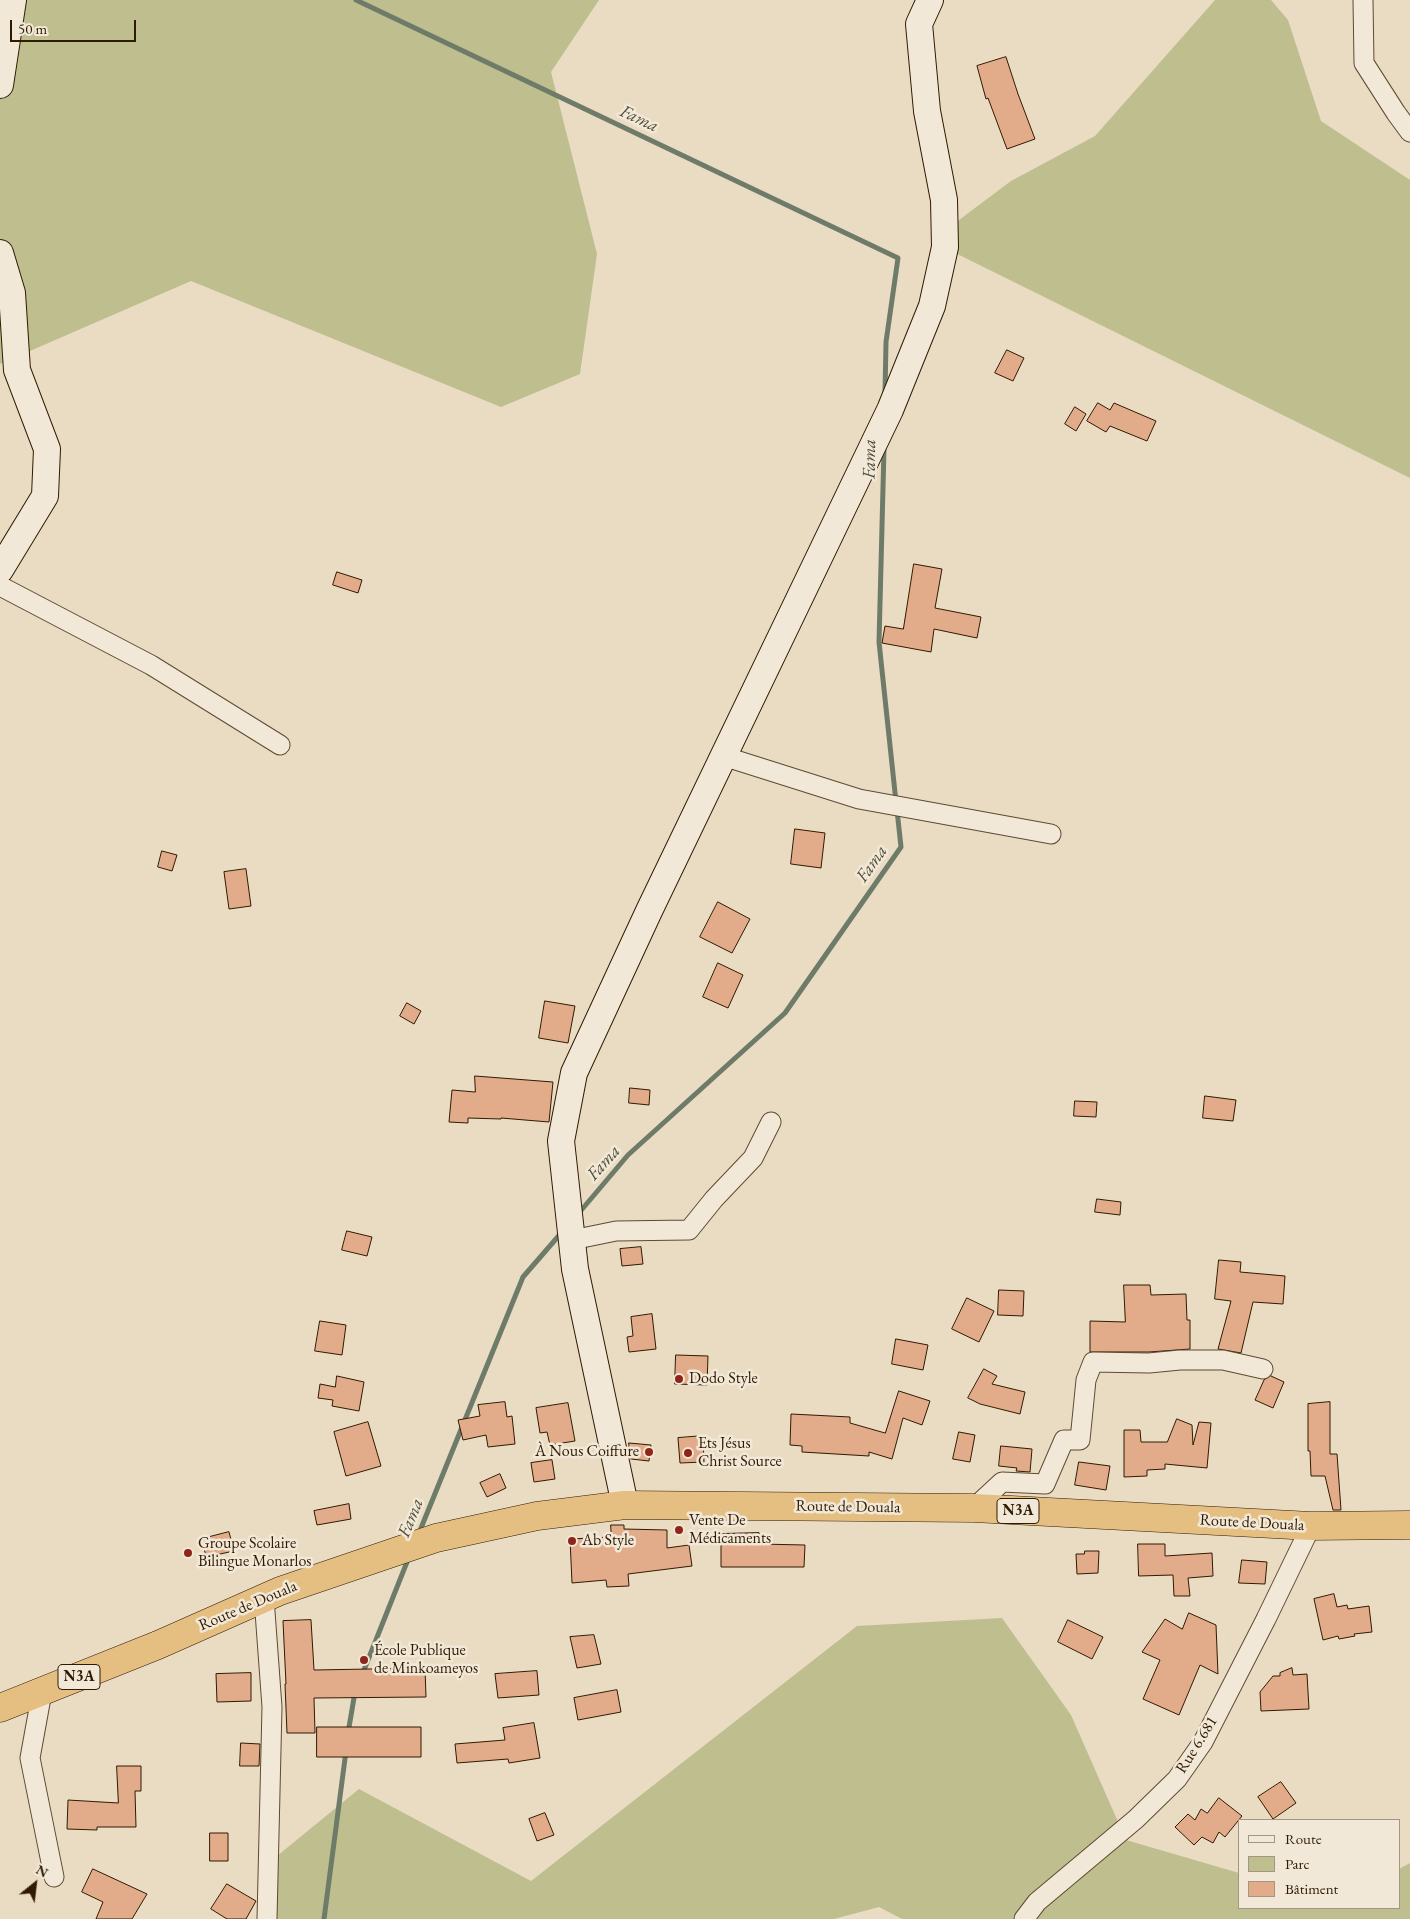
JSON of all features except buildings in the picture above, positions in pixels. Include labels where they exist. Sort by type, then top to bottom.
[{"type":"highway","name":"Route de Douala","points":[[42,1692],[158,1645],[280,1591],[436,1538],[537,1516],[625,1505],[974,1508],[1311,1526],[1410,1525]]},
{"type":"highway","name":"N3A","points":[[0,1708],[42,1692]]},
{"type":"street","points":[[0,85],[13,0]]},
{"type":"street","points":[[625,1505],[575,1269],[561,1141],[574,1073],[723,756],[868,458],[890,410],[932,306],[945,247],[944,200],[926,111],[919,24],[930,0]]},
{"type":"street","points":[[1363,0],[1364,63],[1410,132]]},
{"type":"street","points":[[0,253],[12,293],[17,370],[47,449],[44,496],[0,570]]},
{"type":"street","points":[[0,586],[151,665],[280,745]]},
{"type":"street","points":[[723,756],[860,799],[1051,834]]},
{"type":"street","points":[[572,1240],[616,1231],[689,1230],[714,1199],[753,1158],[771,1122]]},
{"type":"street","points":[[974,1508],[1002,1482],[1045,1484],[1064,1440],[1080,1440],[1086,1380],[1093,1362],[1149,1363],[1180,1360],[1223,1360],[1263,1369]]},
{"type":"street","name":"Rue 6.681","points":[[1024,1919],[1036,1902],[1136,1819],[1177,1779],[1202,1742],[1266,1619],[1311,1526]]},
{"type":"street","points":[[264,1598],[272,1707],[268,1919]]},
{"type":"street","points":[[42,1692],[30,1758],[54,1877]]},
{"type":"green space","points":[[0,0],[599,0],[551,72],[597,254],[580,374],[501,407],[191,281],[0,364]]},
{"type":"green space","points":[[1215,0],[1271,0],[1288,20],[1321,121],[1410,180],[1410,478],[931,241],[1011,181],[1095,136]]},
{"type":"green space","points":[[1002,1618],[1071,1715],[1126,1840],[1238,1873],[1238,1909],[1400,1909],[1400,1868],[1410,1863],[1410,1919],[902,1919],[879,1907],[834,1919],[276,1919],[277,1856],[359,1789],[531,1881],[857,1626]]},
{"type":"waterway","name":"Fama","points":[[356,0],[898,258],[886,342],[885,393]]},
{"type":"waterway","name":"Fama","points":[[884,449],[879,642],[896,802]]},
{"type":"waterway","name":"Fama","points":[[578,1214],[628,1155],[785,1013],[901,847],[897,810]]},
{"type":"waterway","name":"Fama","points":[[419,1533],[523,1277],[562,1232]]},
{"type":"waterway","name":"Fama","points":[[362,1675],[409,1557]]},
{"type":"waterway","name":"Fama","points":[[348,1733],[355,1692]]},
{"type":"waterway","name":"Fama","points":[[324,1919],[346,1751]]},
{"type":"place","name":"Dodo Style","points":[[679,1379]]},
{"type":"place","name":"À Nous Coiffure","points":[[649,1452]]},
{"type":"place","name":"Ets Jésus Christ Source","points":[[688,1453]]},
{"type":"place","name":"Vente De Médicaments","points":[[679,1530]]},
{"type":"place","name":"Ab Style","points":[[572,1541]]},
{"type":"place","name":"Groupe Scolaire Bilingue Monarlos","points":[[188,1553]]},
{"type":"place","name":"École Publique de Minkoameyos","points":[[364,1660]]}]
